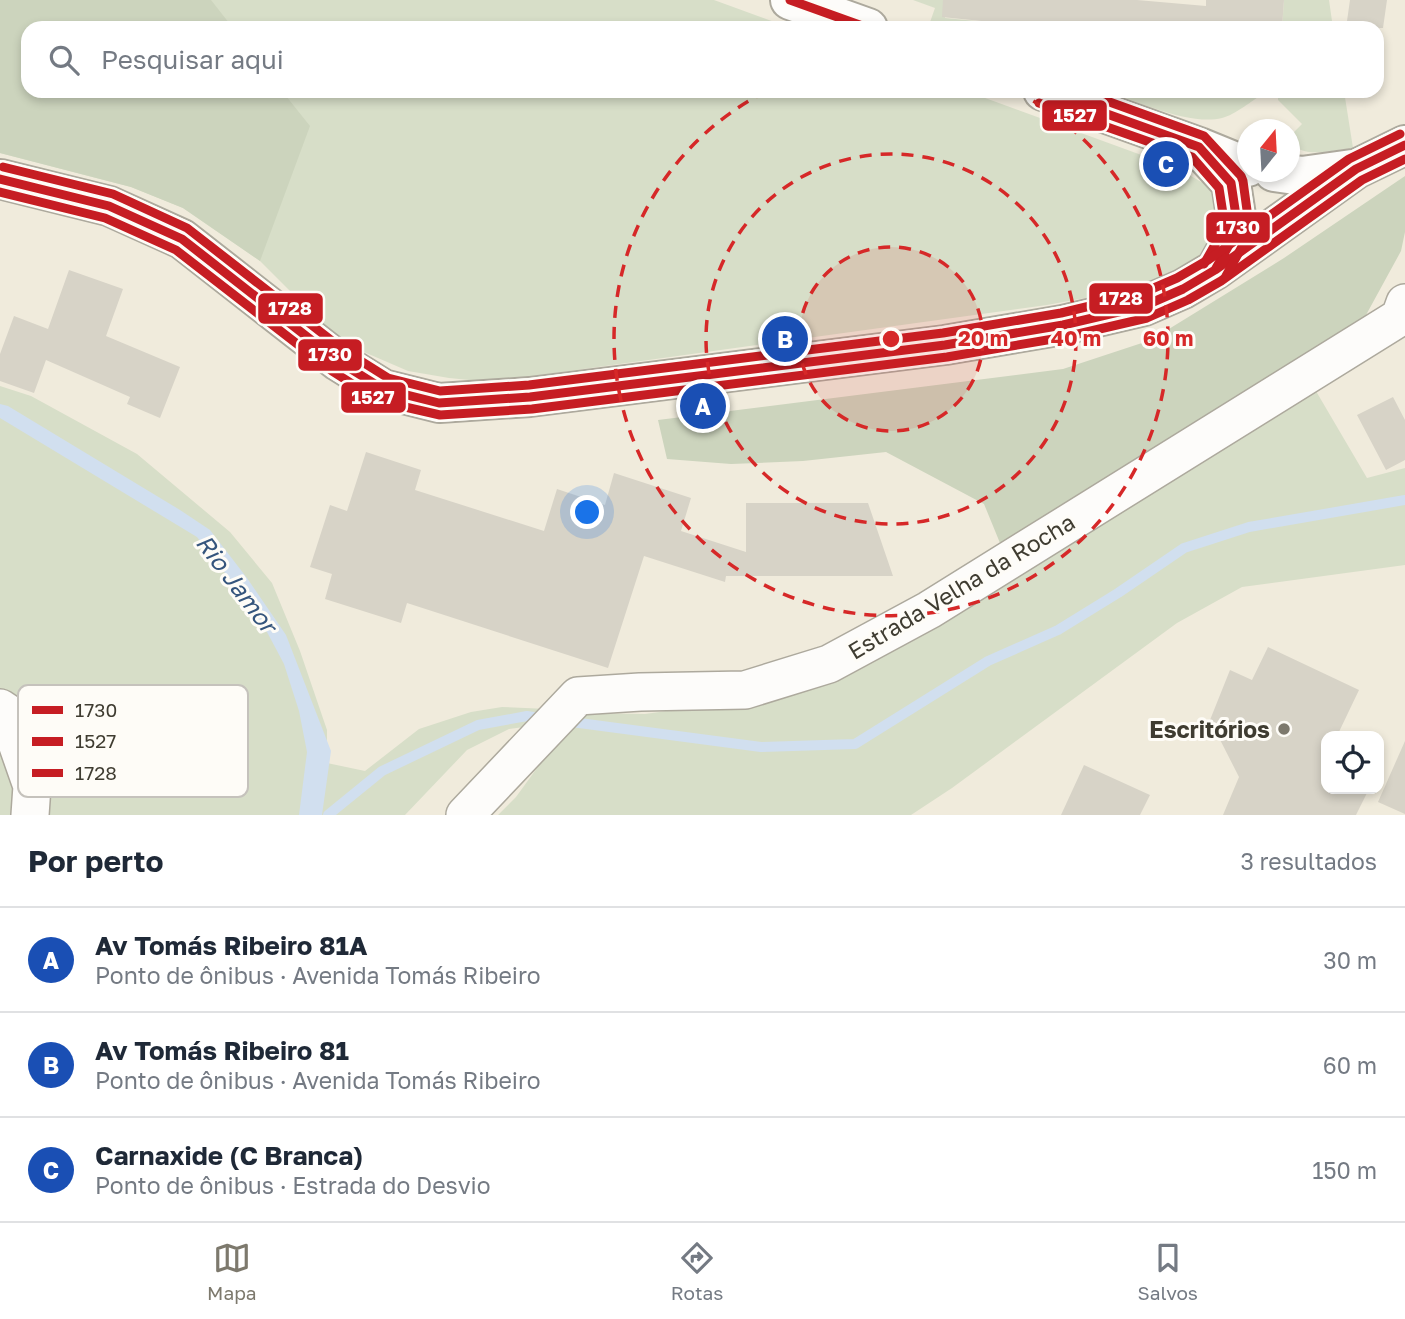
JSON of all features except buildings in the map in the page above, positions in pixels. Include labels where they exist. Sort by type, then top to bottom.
[{"type":"street","points":[[790,0],[848,21]]},
{"type":"street","points":[[1062,98],[1237,163]]},
{"type":"street","points":[[0,178],[109,206],[182,239],[338,361],[383,389],[439,403],[530,397],[945,345],[1063,325],[1144,306],[1183,289],[1215,270],[1356,169],[1405,145]]},
{"type":"street","points":[[1199,147],[1231,183],[1238,229],[1215,270]]},
{"type":"street","points":[[1300,176],[1356,169]]},
{"type":"street","name":"Estrada Velha da Rocha","points":[[465,815],[579,696],[745,690],[829,664],[929,610],[1389,325],[1400,317],[1405,303]]},
{"type":"street","points":[[0,708],[6,712],[18,746]]},
{"type":"street","points":[[30,815],[31,797]]},
{"type":"green space","points":[[0,0],[714,0],[772,21],[21,21],[21,98],[985,98],[1177,168],[1203,183],[1214,195],[1220,212],[1218,230],[1200,259],[1134,289],[1047,305],[489,382],[408,371],[335,336],[260,261],[183,208],[131,187],[0,153]]},
{"type":"green space","points":[[0,0],[211,0],[228,21],[21,21],[21,98],[288,98],[310,126],[260,261],[183,208],[131,187],[0,153]]},
{"type":"green space","points":[[913,0],[946,0],[945,18],[976,21],[930,21],[935,8]]},
{"type":"green space","points":[[1284,0],[1329,0],[1332,21],[1282,21]]},
{"type":"green space","points":[[1126,98],[1256,98],[1232,114],[1209,120],[1164,112]]},
{"type":"green space","points":[[1278,98],[1345,98],[1353,148],[1320,152],[1300,150],[1302,124],[1300,119]]},
{"type":"green space","points":[[1405,176],[1405,232],[1401,251],[1360,326],[1000,543],[984,504],[886,452],[803,461],[731,464],[667,459],[658,420],[1063,369],[1151,340],[1284,258]]},
{"type":"green space","points":[[0,386],[31,396],[137,454],[230,532],[272,583],[300,651],[327,730],[327,763],[365,771],[419,729],[471,712],[502,707],[548,709],[539,725],[509,729],[467,750],[405,815],[0,815]]},
{"type":"green space","points":[[1313,386],[1367,478],[1405,468],[1405,565],[1242,587],[1177,623],[952,788],[911,815],[498,815],[516,797],[577,713],[645,714],[767,697]]},
{"type":"water","name":"Rio Jamor","points":[[0,404],[8,406],[210,530],[286,635],[331,751],[322,815],[299,815],[307,752],[299,711],[284,664],[267,632],[197,537],[0,418]]},
{"type":"waterway","points":[[564,721],[761,747],[855,744],[988,661],[1058,630],[1184,548],[1249,527],[1405,500]]},
{"type":"waterway","points":[[328,815],[382,771],[478,725],[527,716],[546,719]]},
{"type":"transit line","name":"1730","points":[[790,0],[848,21]]},
{"type":"transit line","name":"1730","points":[[1062,98],[1199,147],[1231,183],[1238,229],[1215,270]]},
{"type":"transit line","name":"1728","points":[[1098,98],[1204,136],[1241,176],[1250,232],[1226,276]]},
{"type":"transit line","name":"1527","points":[[1039,103],[1192,157],[1219,188],[1225,227],[1204,264]]},
{"type":"transit line","name":"1728","points":[[3,167],[113,194],[187,228],[345,351],[388,378],[440,391],[529,385],[943,333],[1061,313],[1140,294],[1177,278],[1208,260],[1349,159],[1400,134]]},
{"type":"transit line","name":"1730","points":[[0,179],[109,206],[182,239],[338,361],[383,389],[439,403],[530,397],[945,345],[1063,325],[1144,306],[1183,289],[1215,270],[1356,169],[1405,145]]},
{"type":"transit line","name":"1527","points":[[0,192],[105,218],[176,250],[332,371],[379,401],[440,415],[532,409],[947,357],[1065,337],[1147,318],[1188,300],[1221,281],[1362,180],[1405,159]]},
{"type":"place","name":"Carnaxide (C Branca)","points":[[1166,164]]},
{"type":"place","name":"Av Tomás Ribeiro 81","points":[[785,339]]},
{"type":"place","name":"Av Tomás Ribeiro 81A","points":[[703,406]]},
{"type":"place","name":"Escritórios","points":[[1284,729]]}]
